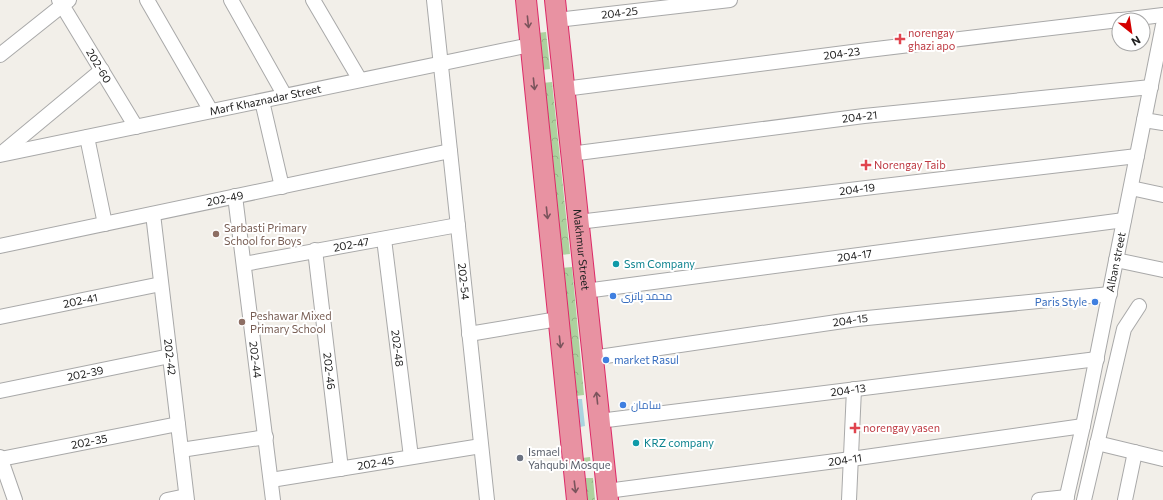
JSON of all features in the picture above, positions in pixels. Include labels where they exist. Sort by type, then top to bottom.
[{"type":"highway","points":[[526,0],[577,500]]},
{"type":"highway","name":"Makhmur Street","points":[[555,0],[607,496]]},
{"type":"street","points":[[147,0],[211,111]]},
{"type":"street","points":[[231,0],[285,96]]},
{"type":"street","points":[[313,0],[360,80]]},
{"type":"street","name":"202-54","points":[[434,0],[486,500]]},
{"type":"street","name":"204-25","points":[[557,20],[730,0]]},
{"type":"street","points":[[0,55],[63,2]]},
{"type":"street","name":"202-60","points":[[63,2],[136,127]]},
{"type":"street","name":"204-23","points":[[1151,16],[1163,15]]},
{"type":"street","name":"204-23","points":[[564,89],[868,50],[1111,21]]},
{"type":"street","name":"Alban street","points":[[1067,498],[1097,359],[1144,120],[1160,55],[1163,25]]},
{"type":"street","name":"Marf Khaznadar Street","points":[[0,155],[530,45]]},
{"type":"street","points":[[0,155],[102,70]]},
{"type":"street","name":"204-21","points":[[570,154],[864,116],[1151,87]]},
{"type":"street","points":[[262,101],[282,186]]},
{"type":"street","points":[[1144,120],[1163,123]]},
{"type":"street","points":[[87,137],[105,224]]},
{"type":"street","name":"202-49","points":[[0,246],[450,151]]},
{"type":"street","name":"204-19","points":[[578,222],[1137,156]]},
{"type":"street","points":[[1131,188],[1163,195]]},
{"type":"street","name":"202-44","points":[[235,196],[273,500]]},
{"type":"street","name":"202-42","points":[[153,214],[187,498]]},
{"type":"street","name":"204-17","points":[[585,291],[1124,220]]},
{"type":"street","name":"202-47","points":[[244,264],[458,225]]},
{"type":"street","name":"202-48","points":[[384,239],[411,457]]},
{"type":"street","name":"202-46","points":[[315,250],[341,469]]},
{"type":"street","points":[[1116,260],[1163,270]]},
{"type":"street","name":"202-41","points":[[0,317],[161,284]]},
{"type":"street","name":"204-15","points":[[592,358],[857,319],[1110,294]]},
{"type":"street","points":[[1084,500],[1124,329],[1139,306]]},
{"type":"street","points":[[469,334],[558,319]]},
{"type":"street","name":"202-39","points":[[0,391],[170,356]]},
{"type":"street","name":"204-13","points":[[599,421],[854,388],[1097,359]]},
{"type":"street","points":[[849,500],[854,388]]},
{"type":"street","name":"202-35","points":[[0,458],[178,424]]},
{"type":"street","name":"204-11","points":[[607,496],[1083,426]]},
{"type":"street","points":[[181,450],[266,437]]},
{"type":"street","points":[[1097,443],[1163,459]]},
{"type":"street","name":"202-45","points":[[271,480],[481,446]]},
{"type":"street","points":[[1124,500],[1136,452]]},
{"type":"street","points":[[0,458],[15,500]]},
{"type":"street","points":[[167,500],[187,498]]},
{"type":"street","points":[[1039,500],[1067,498]]},
{"type":"green space","points":[[546,32],[550,69],[542,70],[537,33]]},
{"type":"green space","points":[[552,82],[570,254],[560,255],[542,83]]},
{"type":"green space","points":[[572,267],[584,395],[575,396],[561,268]]},
{"type":"green space","points":[[590,457],[591,466],[583,467],[582,458]]},
{"type":"green space","points":[[583,478],[593,478],[595,500],[585,500]]},
{"type":"water","points":[[577,399],[582,399],[585,426],[580,427]]},
{"type":"place","name":"norengay ghazi apo","points":[[900,39]]},
{"type":"place","name":"Norengay Taib","points":[[866,165]]},
{"type":"place","name":"Sarbasti Primary School for Boys","points":[[216,234]]},
{"type":"place","name":"Ssm Company","points":[[616,264]]},
{"type":"place","name":"محمد پاتری","points":[[613,296]]},
{"type":"place","name":"Paris Style","points":[[1095,302]]},
{"type":"place","name":"Peshawar Mixed Primary School","points":[[242,322]]},
{"type":"place","name":"market Rasul","points":[[606,360]]},
{"type":"place","name":"سامان","points":[[623,405]]},
{"type":"place","name":"norengay yasen","points":[[855,428]]},
{"type":"place","name":"KRZ company","points":[[636,443]]},
{"type":"place","name":"Ismael Yahqubi Mosque","points":[[520,458]]}]
